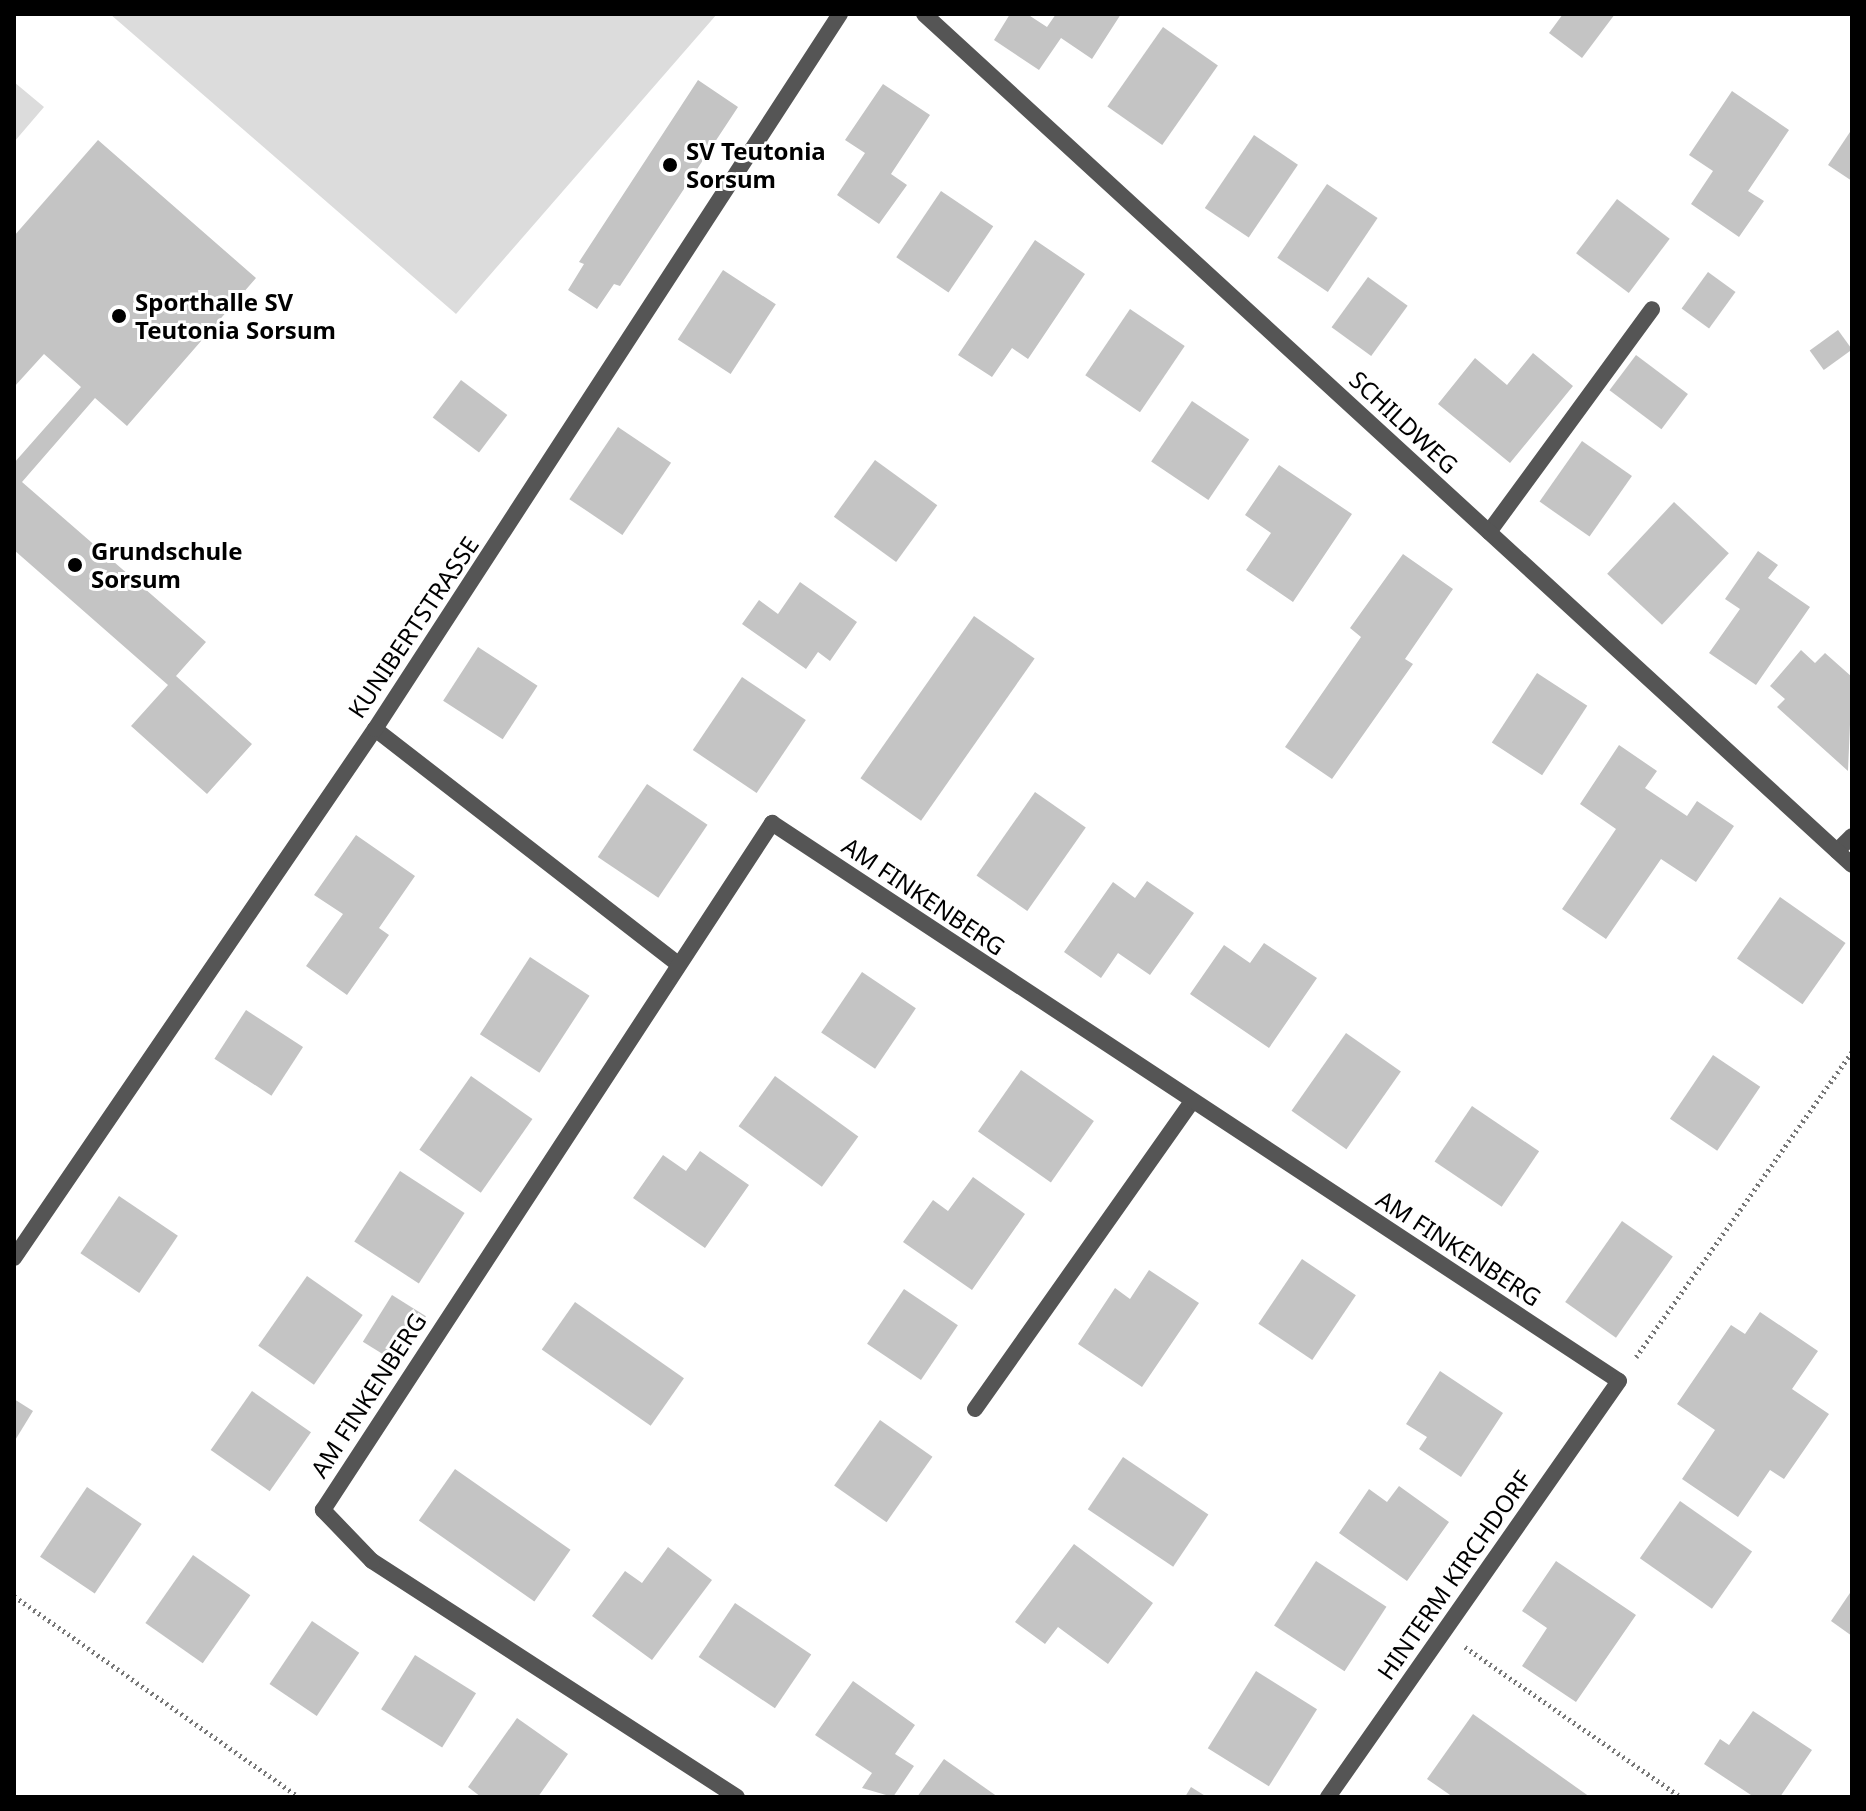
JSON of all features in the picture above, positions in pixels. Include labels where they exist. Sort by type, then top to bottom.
[{"type":"street","name":"KUNIBERTSTRASSE","points":[[14,1258],[375,729],[840,14]]},
{"type":"street","name":"SCHILDWEG","points":[[924,14],[1852,865]]},
{"type":"street","points":[[1489,532],[1652,309]]},
{"type":"street","points":[[375,729],[675,962]]},
{"type":"street","name":"AM FINKENBERG","points":[[737,1797],[372,1561],[323,1510],[675,962],[772,823],[1191,1103],[1619,1381]]},
{"type":"street","points":[[1837,851],[1852,836]]},
{"type":"street","points":[[975,1409],[1191,1103]]},
{"type":"street","name":"HINTERM KIRCHDORF","points":[[1328,1797],[1619,1381]]},
{"type":"path","points":[[1619,1381],[1852,1052]]},
{"type":"path","points":[[14,1596],[299,1797]]},
{"type":"path","points":[[1444,1632],[1681,1797]]},
{"type":"shaded area","points":[[110,14],[717,14],[456,314]]},
{"type":"shaded area","points":[[14,82],[44,107],[14,142]]},
{"type":"building","points":[[1010,14],[1027,14],[1047,27],[1056,14],[1121,14],[1092,59],[1061,38],[1039,70],[994,40]]},
{"type":"building","points":[[1563,14],[1615,14],[1582,58],[1549,33]]},
{"type":"building","points":[[1163,27],[1218,65],[1162,145],[1107,106]]},
{"type":"building","name":"SV Teutonia Sorsum","points":[[698,80],[738,107],[620,286],[614,284],[597,309],[568,290],[584,264],[579,262]]},
{"type":"building","points":[[883,84],[930,115],[891,174],[907,185],[879,224],[837,195],[865,153],[845,140]]},
{"type":"building","points":[[1732,91],[1789,130],[1748,191],[1764,201],[1739,237],[1691,204],[1713,171],[1689,155]]},
{"type":"building","points":[[1852,129],[1852,181],[1828,165]]},
{"type":"building","points":[[1254,135],[1298,165],[1249,238],[1205,208]]},
{"type":"building","name":"Sporthalle SV Teutonia Sorsum","points":[[98,140],[256,278],[127,426],[95,398],[22,482],[206,642],[176,676],[252,744],[207,794],[131,726],[168,685],[14,550],[14,463],[81,387],[44,354],[14,387],[14,236]]},
{"type":"building","points":[[1327,184],[1378,218],[1328,292],[1277,258]]},
{"type":"building","points":[[941,191],[993,226],[948,293],[896,257]]},
{"type":"building","points":[[1617,199],[1670,239],[1629,293],[1576,253]]},
{"type":"building","points":[[1035,240],[1085,274],[1028,359],[1012,348],[992,377],[958,355]]},
{"type":"building","points":[[723,270],[776,304],[731,374],[678,340]]},
{"type":"building","points":[[1708,272],[1736,292],[1709,328],[1682,308]]},
{"type":"building","points":[[1368,277],[1408,306],[1371,356],[1332,327]]},
{"type":"building","points":[[1130,309],[1185,346],[1140,412],[1085,375]]},
{"type":"building","points":[[1838,330],[1852,349],[1824,370],[1810,351]]},
{"type":"building","points":[[1533,353],[1573,386],[1510,463],[1438,404],[1475,358],[1507,385]]},
{"type":"building","points":[[1636,355],[1688,394],[1661,429],[1610,390]]},
{"type":"building","points":[[461,380],[507,415],[479,452],[433,418]]},
{"type":"building","points":[[1192,401],[1249,440],[1208,500],[1151,462]]},
{"type":"building","points":[[618,427],[671,463],[622,535],[569,499]]},
{"type":"building","points":[[1582,441],[1632,476],[1590,537],[1540,502]]},
{"type":"building","points":[[875,460],[937,505],[896,562],[834,517]]},
{"type":"building","points":[[1279,465],[1352,514],[1293,602],[1246,570],[1271,533],[1245,515]]},
{"type":"building","points":[[1674,502],[1729,553],[1662,625],[1607,574]]},
{"type":"building","points":[[1758,551],[1778,565],[1768,578],[1810,607],[1756,685],[1709,653],[1740,609],[1725,599]]},
{"type":"building","points":[[1403,554],[1453,589],[1405,659],[1413,664],[1332,779],[1285,747],[1361,637],[1350,628]]},
{"type":"building","points":[[800,582],[857,622],[830,661],[818,652],[806,669],[742,624],[759,600],[778,614]]},
{"type":"building","points":[[974,616],[1035,658],[921,821],[860,778]]},
{"type":"building","points":[[478,647],[538,686],[503,739],[443,701]]},
{"type":"building","points":[[1801,650],[1815,663],[1825,653],[1852,677],[1848,771],[1777,707],[1785,699],[1770,686]]},
{"type":"building","points":[[1537,673],[1587,706],[1542,775],[1492,743]]},
{"type":"building","points":[[742,677],[806,720],[757,793],[693,750]]},
{"type":"building","points":[[1619,745],[1657,771],[1645,788],[1687,816],[1697,801],[1734,826],[1696,882],[1661,859],[1606,939],[1562,909],[1616,829],[1580,804]]},
{"type":"building","points":[[647,784],[708,825],[658,898],[598,857]]},
{"type":"building","points":[[1035,792],[1086,828],[1027,911],[976,876]]},
{"type":"building","points":[[356,835],[415,876],[379,928],[389,935],[347,995],[306,966],[343,914],[314,895]]},
{"type":"building","points":[[1147,881],[1194,913],[1150,975],[1118,953],[1101,978],[1064,952],[1113,882],[1135,898]]},
{"type":"building","points":[[1780,897],[1846,943],[1803,1004],[1737,958]]},
{"type":"building","points":[[1264,943],[1317,978],[1269,1048],[1190,994],[1224,945],[1250,963]]},
{"type":"building","points":[[530,957],[590,996],[539,1073],[480,1034]]},
{"type":"building","points":[[862,972],[916,1008],[875,1069],[821,1033]]},
{"type":"building","points":[[246,1010],[303,1047],[271,1096],[214,1059]]},
{"type":"building","points":[[1346,1033],[1401,1071],[1346,1149],[1292,1111]]},
{"type":"building","points":[[1713,1055],[1760,1087],[1717,1151],[1670,1119]]},
{"type":"building","points":[[1021,1070],[1094,1121],[1051,1182],[978,1131]]},
{"type":"building","points":[[471,1076],[532,1119],[481,1193],[419,1150]]},
{"type":"building","points":[[775,1076],[858,1137],[822,1187],[739,1126]]},
{"type":"building","points":[[1472,1106],[1539,1151],[1502,1207],[1435,1162]]},
{"type":"building","points":[[700,1151],[749,1185],[705,1248],[633,1198],[663,1155],[686,1171]]},
{"type":"building","points":[[400,1171],[465,1213],[419,1283],[354,1241]]},
{"type":"building","points":[[973,1177],[1025,1214],[972,1290],[903,1242],[933,1200],[948,1211]]},
{"type":"building","points":[[119,1196],[178,1236],[139,1293],[80,1253]]},
{"type":"building","points":[[1622,1221],[1673,1257],[1616,1338],[1565,1302]]},
{"type":"building","points":[[1302,1259],[1356,1295],[1312,1360],[1258,1324]]},
{"type":"building","points":[[1149,1270],[1199,1303],[1142,1387],[1078,1344],[1115,1288],[1130,1299]]},
{"type":"building","points":[[307,1276],[363,1315],[314,1385],[258,1346]]},
{"type":"building","points":[[904,1289],[958,1325],[921,1380],[867,1344]]},
{"type":"building","points":[[392,1295],[426,1316],[397,1363],[363,1342]]},
{"type":"building","points":[[575,1302],[684,1378],[651,1426],[542,1350]]},
{"type":"building","points":[[1760,1312],[1818,1351],[1792,1389],[1829,1414],[1784,1479],[1770,1470],[1738,1517],[1682,1479],[1715,1430],[1677,1404],[1731,1325],[1745,1334]]},
{"type":"building","points":[[1440,1371],[1503,1413],[1461,1477],[1419,1449],[1427,1437],[1406,1424]]},
{"type":"building","points":[[252,1391],[311,1432],[270,1491],[211,1450]]},
{"type":"building","points":[[14,1399],[33,1411],[14,1442]]},
{"type":"building","points":[[880,1420],[932,1457],[887,1522],[834,1486]]},
{"type":"building","points":[[1123,1457],[1208,1515],[1173,1567],[1088,1509]]},
{"type":"building","points":[[455,1469],[571,1550],[534,1601],[419,1521]]},
{"type":"building","points":[[1399,1486],[1449,1522],[1407,1581],[1339,1533],[1369,1489],[1387,1502]]},
{"type":"building","points":[[87,1487],[142,1524],[95,1594],[40,1557]]},
{"type":"building","points":[[1680,1501],[1752,1551],[1712,1609],[1640,1558]]},
{"type":"building","points":[[1074,1544],[1153,1603],[1108,1664],[1058,1627],[1045,1644],[1015,1622]]},
{"type":"building","points":[[668,1547],[712,1580],[652,1660],[592,1616],[625,1571],[642,1583]]},
{"type":"building","points":[[193,1555],[250,1595],[203,1663],[145,1623]]},
{"type":"building","points":[[1316,1561],[1386,1607],[1345,1671],[1274,1626]]},
{"type":"building","points":[[1556,1561],[1636,1615],[1576,1702],[1522,1666],[1547,1628],[1522,1611]]},
{"type":"building","points":[[1852,1590],[1852,1636],[1831,1621]]},
{"type":"building","points":[[735,1603],[811,1654],[775,1708],[699,1657]]},
{"type":"building","points":[[312,1621],[359,1653],[317,1716],[270,1684]]},
{"type":"building","points":[[415,1655],[476,1693],[442,1747],[381,1709]]},
{"type":"building","points":[[1256,1671],[1317,1709],[1269,1786],[1208,1748]]},
{"type":"building","points":[[853,1681],[915,1725],[895,1754],[914,1766],[893,1797],[862,1788],[872,1773],[815,1735]]},
{"type":"building","points":[[1753,1711],[1812,1750],[1780,1797],[1754,1797],[1704,1764],[1720,1739],[1729,1745]]},
{"type":"building","points":[[1473,1714],[1590,1797],[1453,1797],[1427,1779]]},
{"type":"building","points":[[517,1718],[568,1754],[538,1797],[481,1797],[468,1787]]},
{"type":"building","points":[[944,1759],[998,1797],[917,1797]]},
{"type":"building","points":[[1191,1787],[1207,1797],[1185,1797]]},
{"type":"place","name":"SV Teutonia Sorsum","points":[[670,165]]},
{"type":"place","name":"Sporthalle SV Teutonia Sorsum","points":[[119,316]]},
{"type":"place","name":"Grundschule Sorsum","points":[[75,565]]}]
